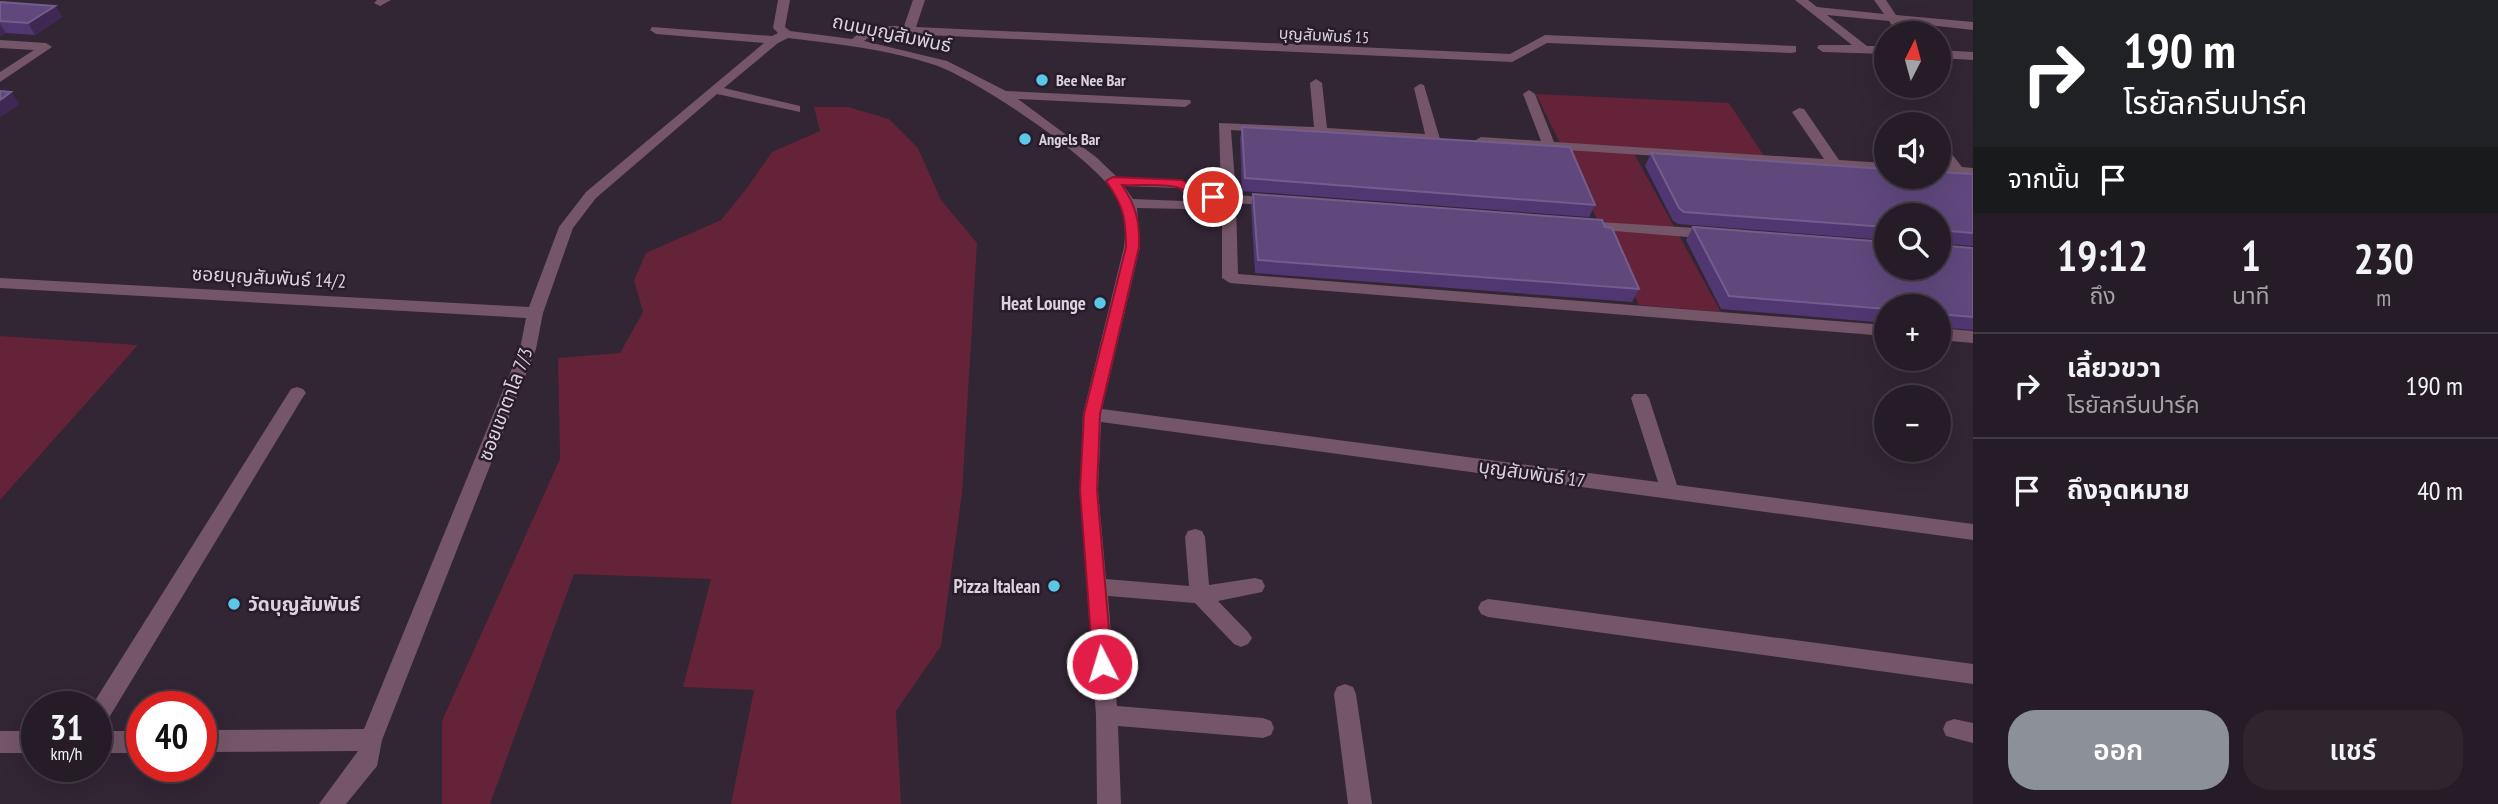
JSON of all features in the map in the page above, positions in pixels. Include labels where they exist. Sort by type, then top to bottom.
[{"type":"street","points":[[780,37],[779,19],[784,0]]},
{"type":"street","points":[[909,30],[919,0]]},
{"type":"street","points":[[1801,0],[1864,49]]},
{"type":"street","points":[[1880,0],[1895,21]]},
{"type":"street","points":[[1814,10],[1973,26]]},
{"type":"street","name":"บุญสัมพันธ์ 15","points":[[854,44],[864,34],[884,29],[1512,58],[1545,40],[1792,49]]},
{"type":"street","name":"ถนนบุญสัมพันธ์","points":[[656,30],[854,44],[923,57],[956,69],[1005,95],[1087,158],[1113,181],[1128,203],[1133,225],[1132,247],[1092,414],[1089,490],[1107,715],[1109,804]]},
{"type":"street","name":"ซอยเขาตาโล 7/3","points":[[331,804],[369,758],[371,740],[528,349],[535,313],[566,227],[591,195],[780,37]]},
{"type":"street","points":[[0,44],[46,47],[0,78]]},
{"type":"street","points":[[1823,48],[1874,49]]},
{"type":"street","points":[[1951,55],[1973,56]]},
{"type":"street","points":[[1316,83],[1321,131]]},
{"type":"street","points":[[1420,88],[1439,139],[1224,126],[1229,198],[1230,278],[1874,329]]},
{"type":"street","points":[[715,90],[795,109]]},
{"type":"street","points":[[1529,94],[1549,145]]},
{"type":"street","points":[[1005,95],[1185,103]]},
{"type":"street","points":[[1799,112],[1834,163]]},
{"type":"street","points":[[1472,141],[1874,166]]},
{"type":"street","points":[[1951,158],[1966,172]]},
{"type":"street","points":[[1113,181],[1182,184],[1198,196],[1286,203]]},
{"type":"street","points":[[1128,203],[1186,205],[1198,196]]},
{"type":"street","points":[[1571,224],[1730,236]]},
{"type":"street","name":"ซอยบุญสัมพันธ์ 14/2","points":[[0,283],[535,313]]},
{"type":"street","points":[[1951,335],[1973,337]]},
{"type":"street","points":[[112,693],[297,393]]},
{"type":"street","points":[[1640,398],[1670,491]]},
{"type":"street","name":"บุญสัมพันธ์ 17","points":[[1092,414],[1973,532]]},
{"type":"street","points":[[1195,537],[1200,595],[1241,638]]},
{"type":"street","points":[[1096,587],[1200,595],[1255,586]]},
{"type":"street","points":[[1488,608],[1973,674]]},
{"type":"street","points":[[1345,694],[1360,804]]},
{"type":"street","points":[[1107,715],[1263,728]]},
{"type":"street","points":[[217,741],[371,740]]},
{"type":"street","points":[[0,742],[21,742]]},
{"type":"shaded area","points":[[1536,94],[1729,103],[1764,156],[1631,148],[1721,312],[1639,305]]},
{"type":"shaded area","points":[[814,107],[848,107],[889,119],[918,148],[941,200],[977,243],[962,493],[941,646],[896,711],[901,804],[731,804],[754,690],[683,687],[711,579],[574,574],[490,804],[442,804],[442,721],[560,459],[558,358],[620,353],[643,312],[634,280],[646,253],[721,220],[772,152],[820,131]]},
{"type":"shaded area","points":[[0,336],[138,345],[0,500]]},
{"type":"building","points":[[0,2],[55,6],[28,23],[0,21]]},
{"type":"building","points":[[0,91],[11,92],[0,100]]},
{"type":"building","points":[[1242,127],[1570,147],[1595,205],[1245,178]]},
{"type":"building","points":[[1651,153],[1874,168],[1874,189],[1951,189],[1951,173],[1973,174],[1973,233],[1951,231],[1951,203],[1874,203],[1874,226],[1684,212],[1679,208]]},
{"type":"building","points":[[1253,194],[1602,220],[1605,227],[1612,228],[1639,289],[1258,260]]},
{"type":"building","points":[[1693,227],[1874,241],[1874,280],[1951,280],[1951,246],[1973,248],[1973,317],[1951,315],[1951,294],[1874,294],[1874,308],[1729,296]]},
{"type":"place","name":"Bee Nee Bar","points":[[1042,80]]},
{"type":"place","name":"Angels Bar","points":[[1025,139]]},
{"type":"place","name":"Heat Lounge","points":[[1100,303]]},
{"type":"place","name":"Pizza Italean","points":[[1054,586]]},
{"type":"place","name":"วัดบุญสัมพันธ์","points":[[234,604]]},
{"type":"route","points":[[1102,664],[1089,490],[1092,414],[1132,247],[1133,225],[1128,203],[1113,181],[1182,184],[1198,196],[1213,197]]}]
